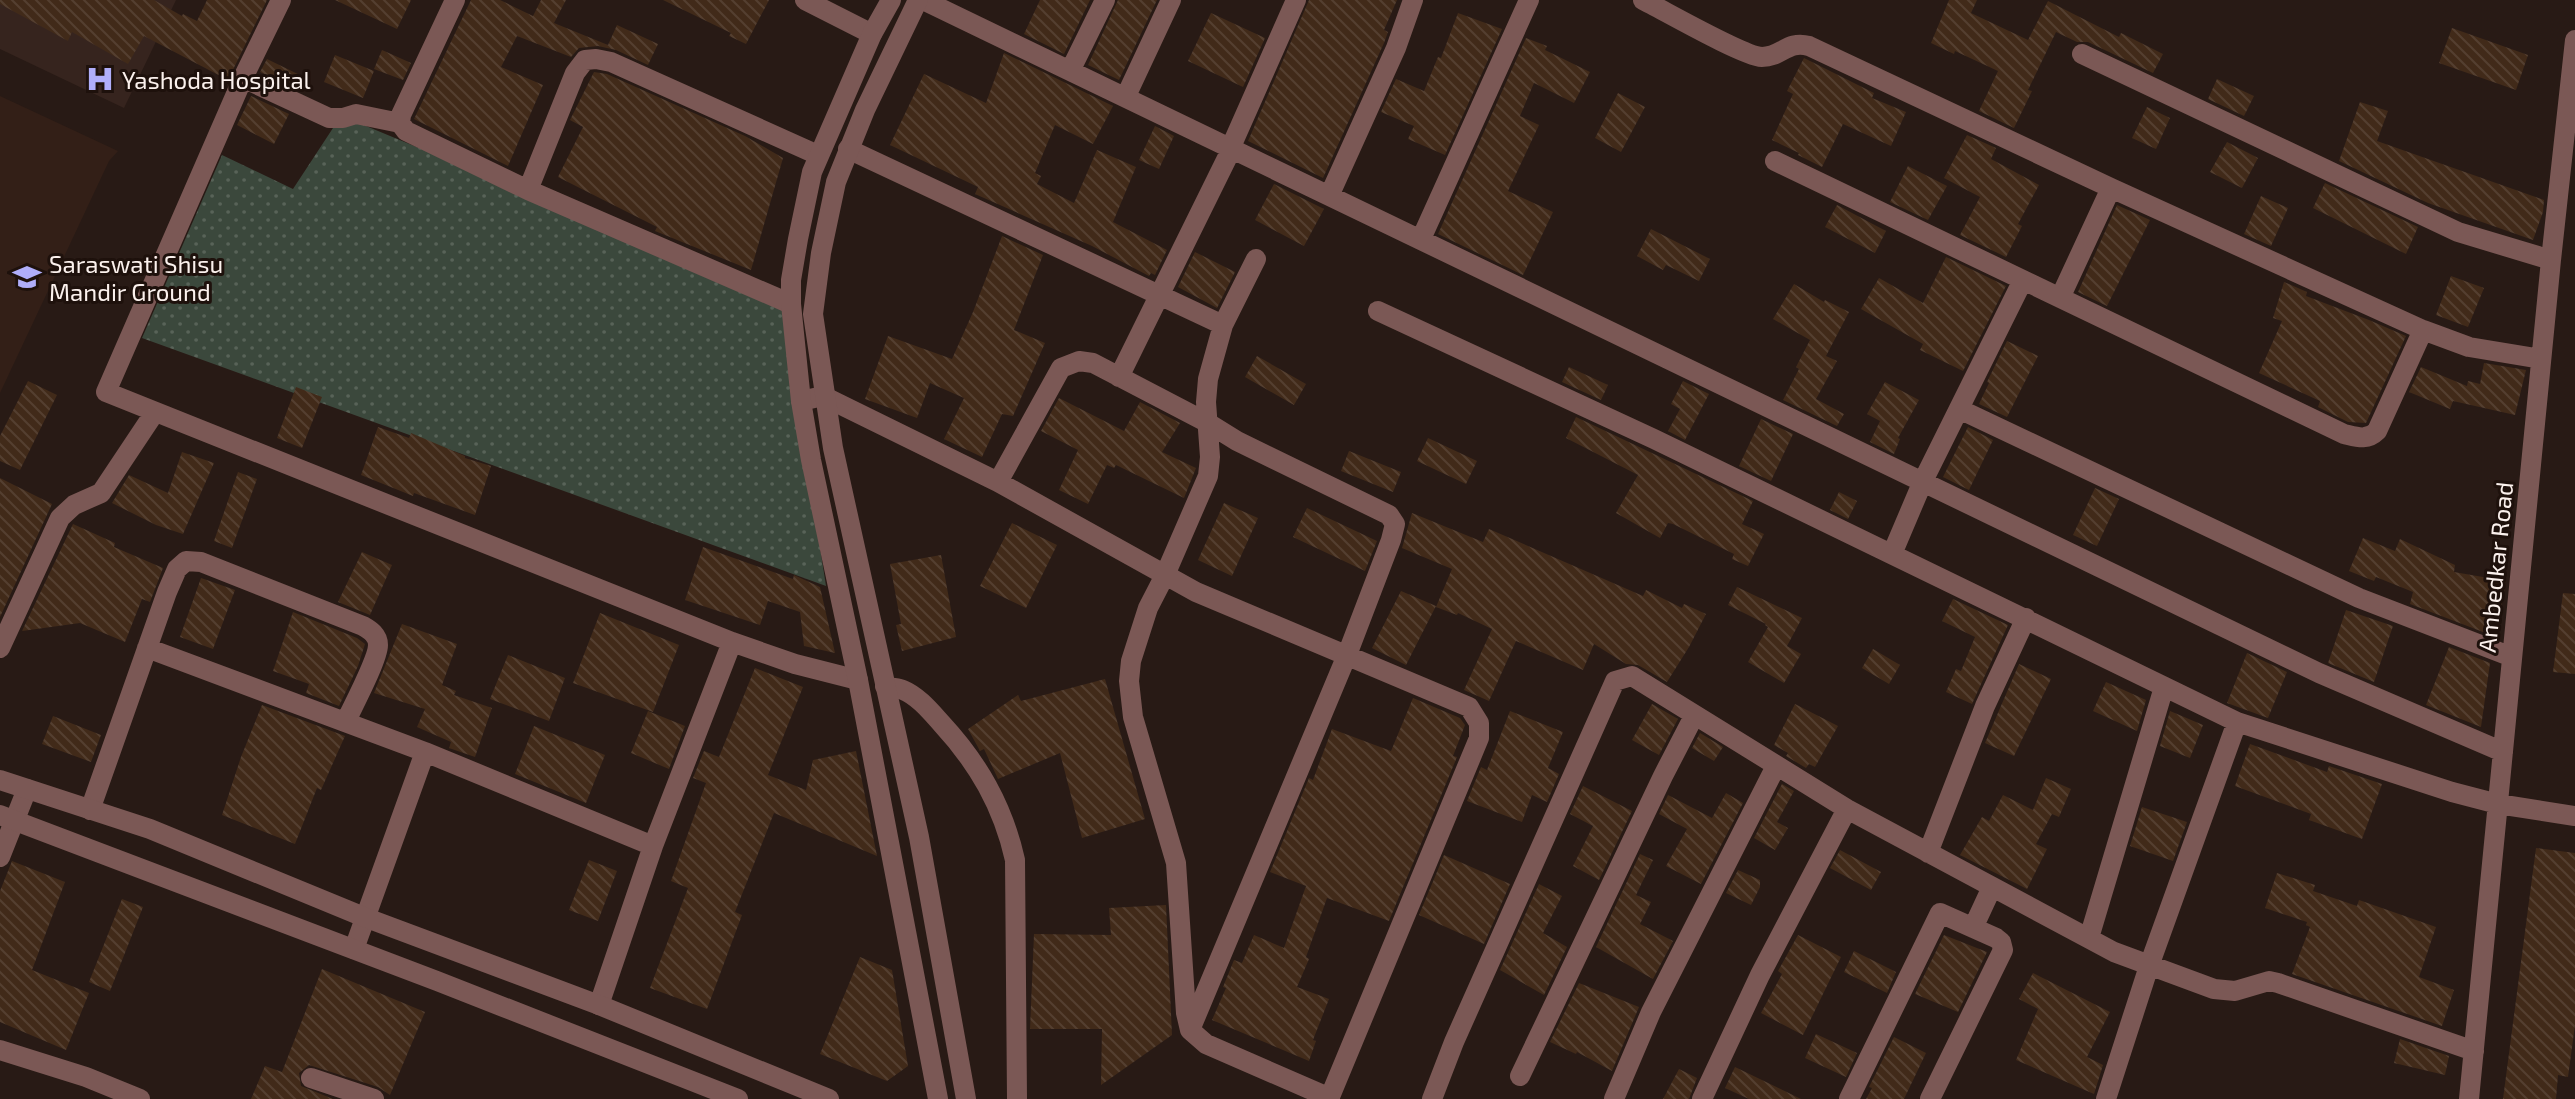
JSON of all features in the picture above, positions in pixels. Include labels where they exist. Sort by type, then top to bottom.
[{"type":"street","points":[[281,0],[243,78],[106,392],[732,642],[795,664],[858,680]]},
{"type":"street","points":[[400,123],[455,0]]},
{"type":"street","points":[[805,0],[872,34]]},
{"type":"street","points":[[891,0],[872,34],[818,155],[798,239],[791,280],[791,304],[801,401],[811,460],[858,680],[938,1099]]},
{"type":"street","points":[[966,1099],[919,837],[823,396],[813,314],[836,182],[892,50],[920,0],[1071,69],[2319,673],[2503,752]]},
{"type":"street","points":[[1071,69],[1105,0]]},
{"type":"street","points":[[1126,96],[1171,0]]},
{"type":"street","points":[[1119,377],[1232,148],[1296,0]]},
{"type":"street","points":[[1330,194],[1396,48],[1413,0]]},
{"type":"street","points":[[1421,239],[1529,0]]},
{"type":"street","points":[[1643,0],[1751,55],[1772,56],[1791,45],[1809,46],[2423,330],[2469,347],[2541,359]]},
{"type":"street","name":"Ambedkar Road","points":[[2469,1099],[2575,40]]},
{"type":"street","points":[[2082,54],[2458,232],[2551,260]]},
{"type":"street","points":[[528,190],[575,73],[585,60],[611,62],[818,155]]},
{"type":"street","points":[[243,78],[329,118],[356,114],[400,123],[414,137],[528,190],[791,304]]},
{"type":"street","points":[[848,149],[1223,325]]},
{"type":"street","points":[[1775,161],[2344,434],[2361,438],[2371,437],[2377,431],[2423,330]]},
{"type":"street","points":[[2060,298],[2111,188]]},
{"type":"street","points":[[801,401],[823,396],[998,482],[1165,575],[1196,592],[1469,707],[1479,723],[1479,738],[1329,1098],[1206,1044],[1190,1030],[1186,1013],[1176,863],[1129,700],[1131,661],[1148,608],[1165,575],[1208,476],[1208,379],[1223,325],[1256,259]]},
{"type":"street","points":[[1892,554],[1923,481],[2023,280]]},
{"type":"street","points":[[1378,311],[1654,439],[2237,722],[2452,792],[2498,804],[2575,816]]},
{"type":"street","points":[[998,482],[1061,368],[1079,361],[1093,363],[1237,441],[1389,515],[1395,524],[1347,655],[1190,1030]]},
{"type":"street","points":[[1959,409],[2359,598],[2512,657]]},
{"type":"street","points":[[0,648],[60,518],[74,505],[101,493],[155,412]]},
{"type":"street","points":[[90,810],[177,569],[186,561],[201,562],[374,633],[378,644],[346,721]]},
{"type":"street","points":[[1928,853],[1985,706],[2026,618]]},
{"type":"street","points":[[599,1005],[653,846],[732,642]]},
{"type":"street","points":[[147,648],[346,721],[653,846]]},
{"type":"street","points":[[1432,1099],[1454,1042],[1615,681],[1632,676],[1847,809],[2089,938],[2149,966],[2223,991],[2235,991],[2269,981],[2278,983],[2474,1051]]},
{"type":"street","points":[[885,686],[904,691],[928,708],[966,750],[996,801],[1009,831],[1015,860],[1017,1099]]},
{"type":"street","points":[[2089,938],[2164,687]]},
{"type":"street","points":[[1520,1076],[1694,716]]},
{"type":"street","points":[[2106,1099],[2149,966],[2237,722]]},
{"type":"street","points":[[354,949],[425,752]]},
{"type":"street","points":[[1614,1099],[1651,1012],[1776,766]]},
{"type":"street","points":[[0,780],[150,829],[364,917],[599,1005],[829,1099]]},
{"type":"street","points":[[0,857],[8,817],[27,789]]},
{"type":"street","points":[[1702,1099],[1760,975],[1847,809]]},
{"type":"street","points":[[8,817],[738,1099]]},
{"type":"street","points":[[1973,928],[1992,887]]},
{"type":"street","points":[[1849,1099],[1940,913],[1996,938],[2003,950],[1930,1099]]},
{"type":"street","points":[[0,1050],[86,1077],[140,1099]]},
{"type":"street","points":[[86,1077],[91,1099]]},
{"type":"street","points":[[311,1078],[374,1099]]},
{"type":"shaded area","name":"Yashoda Hospital","points":[[0,0],[176,0],[124,108],[0,49]]},
{"type":"shaded area","name":"Saraswati Shisu Mandir Ground","points":[[0,96],[118,151],[109,161],[0,393]]},
{"type":"green space","points":[[354,121],[781,298],[826,586],[142,338],[222,155],[293,189],[333,128]]},
{"type":"building","points":[[0,0],[154,0],[197,21],[207,0],[267,0],[228,80],[144,36],[128,64],[72,32],[68,41],[0,4]]},
{"type":"building","points":[[335,0],[411,0],[397,29]]},
{"type":"building","points":[[471,0],[500,0],[533,16],[541,0],[566,0],[554,23],[608,45],[617,25],[658,44],[648,65],[616,50],[598,46],[579,48],[571,57],[517,36],[501,67],[543,85],[508,166],[414,119]]},
{"type":"building","points":[[663,0],[769,0],[746,44],[729,36],[731,33]]},
{"type":"building","points":[[1040,0],[1090,0],[1064,54],[1024,34]]},
{"type":"building","points":[[1118,0],[1157,0],[1119,80],[1088,65]]},
{"type":"building","points":[[1309,0],[1397,0],[1384,30],[1388,32],[1384,43],[1323,178],[1248,141]]},
{"type":"building","points":[[1949,0],[1977,0],[1971,13],[2028,40],[2048,1],[2119,37],[2121,33],[2163,54],[2153,73],[2088,42],[2077,42],[2056,32],[2028,90],[2032,91],[2014,128],[1979,111],[1998,71],[1931,43]]},
{"type":"building","points":[[1211,13],[1265,38],[1243,87],[1188,61]]},
{"type":"building","points":[[1458,13],[1502,29],[1445,155],[1408,139],[1414,126],[1381,112],[1396,79],[1424,91]]},
{"type":"building","points":[[2452,28],[2528,55],[2516,90],[2439,63]]},
{"type":"building","points":[[1526,38],[1547,46],[1545,50],[1590,72],[1574,103],[1534,83],[1520,116],[1539,125],[1508,191],[1553,212],[1523,275],[1438,234]]},
{"type":"building","points":[[382,50],[411,63],[403,80],[374,69]]},
{"type":"building","points":[[1004,53],[1113,106],[1093,144],[1055,125],[1035,173],[1041,176],[1037,184],[1074,203],[1097,150],[1136,167],[1113,222],[1167,250],[1155,275],[1151,273],[1149,276],[1092,246],[975,194],[978,187],[890,145],[924,74],[986,103]]},
{"type":"building","points":[[335,55],[374,71],[363,98],[324,82]]},
{"type":"building","points":[[1804,58],[1874,93],[1872,98],[1906,112],[1891,146],[1843,124],[1822,167],[1772,140],[1793,94],[1787,91]]},
{"type":"building","points":[[267,59],[308,79],[302,91],[260,72]]},
{"type":"building","points":[[594,72],[607,74],[745,136],[783,158],[751,270],[655,231],[657,227],[558,177],[583,127],[570,120]]},
{"type":"building","points":[[2217,79],[2254,96],[2244,116],[2208,99]]},
{"type":"building","points":[[1618,93],[1645,107],[1621,152],[1595,138]]},
{"type":"building","points":[[251,96],[289,114],[274,144],[237,125]]},
{"type":"building","points":[[2360,102],[2388,111],[2377,141],[2544,200],[2533,240],[2428,203],[2339,161]]},
{"type":"building","points":[[2147,107],[2170,118],[2156,149],[2132,138]]},
{"type":"building","points":[[1155,126],[1174,136],[1159,169],[1139,160]]},
{"type":"building","points":[[1967,135],[1996,148],[1991,159],[2039,185],[2018,224],[2022,226],[2006,257],[1960,235],[1980,197],[1944,178]]},
{"type":"building","points":[[2227,142],[2258,158],[2242,188],[2210,172]]},
{"type":"building","points":[[1908,166],[1947,186],[1928,220],[1890,202]]},
{"type":"building","points":[[2325,183],[2418,227],[2406,254],[2313,208]]},
{"type":"building","points":[[1274,184],[1324,209],[1304,246],[1255,220]]},
{"type":"building","points":[[2261,196],[2288,208],[2271,246],[2244,234]]},
{"type":"building","points":[[1837,205],[1886,231],[1875,253],[1825,227]]},
{"type":"building","points":[[2117,205],[2150,220],[2107,306],[2078,292]]},
{"type":"building","points":[[1651,229],[1710,259],[1699,281],[1666,265],[1663,270],[1637,256]]},
{"type":"building","points":[[1002,236],[1043,255],[1014,330],[1045,343],[1013,416],[1002,414],[982,457],[944,439],[964,398],[930,383],[917,418],[865,399],[888,336],[952,359]]},
{"type":"building","points":[[1195,252],[1235,272],[1217,308],[1178,287]]},
{"type":"building","points":[[1946,257],[2006,286],[1963,371],[1920,350],[1923,344],[1861,309],[1879,278],[1923,303]]},
{"type":"building","points":[[2451,276],[2484,288],[2468,327],[2436,315]]},
{"type":"building","points":[[2284,282],[2307,292],[2306,296],[2406,336],[2366,423],[2348,422],[2318,407],[2320,401],[2259,373],[2282,321],[2273,318]]},
{"type":"building","points":[[1794,284],[1824,302],[1849,312],[1826,356],[1837,361],[1816,399],[1844,414],[1837,426],[1783,400],[1810,340],[1773,319]]},
{"type":"building","points":[[2007,341],[2038,356],[2007,417],[1979,404]]},
{"type":"building","points":[[1257,356],[1306,384],[1294,405],[1245,377]]},
{"type":"building","points":[[2484,363],[2526,370],[2515,415],[2453,401],[2450,409],[2409,392],[2421,367],[2467,386],[2468,381],[2480,384]]},
{"type":"building","points":[[1569,367],[1608,385],[1601,400],[1562,382]]},
{"type":"building","points":[[28,381],[57,395],[20,470],[0,461],[0,436]]},
{"type":"building","points":[[1683,381],[1709,394],[1685,440],[1668,431],[1680,409],[1671,404]]},
{"type":"building","points":[[1885,382],[1919,400],[1898,438],[1894,454],[1870,442],[1880,421],[1867,414]]},
{"type":"building","points":[[296,387],[322,397],[302,448],[277,438]]},
{"type":"building","points":[[1059,398],[1124,431],[1140,402],[1180,423],[1162,452],[1196,468],[1184,498],[1116,465],[1114,468],[1107,465],[1088,504],[1059,490],[1078,450],[1041,431]]},
{"type":"building","points":[[1576,417],[1753,501],[1742,524],[1764,534],[1748,566],[1732,559],[1734,554],[1673,524],[1668,523],[1660,538],[1616,513],[1638,475],[1566,438]]},
{"type":"building","points":[[1761,419],[1793,434],[1771,481],[1739,466]]},
{"type":"building","points":[[378,427],[409,438],[411,433],[465,458],[491,466],[475,515],[414,493],[413,496],[361,475]]},
{"type":"building","points":[[1968,427],[1993,440],[1969,490],[1943,477]]},
{"type":"building","points":[[1428,438],[1477,461],[1466,484],[1417,461]]},
{"type":"building","points":[[1349,451],[1401,472],[1393,492],[1341,471]]},
{"type":"building","points":[[182,452],[214,463],[183,534],[156,525],[112,503],[129,475],[168,493]]},
{"type":"building","points":[[238,472],[257,479],[232,548],[214,541]]},
{"type":"building","points":[[0,478],[52,504],[0,617]]},
{"type":"building","points":[[2095,488],[2119,499],[2097,546],[2073,535]]},
{"type":"building","points":[[1839,492],[1857,501],[1848,519],[1830,510]]},
{"type":"building","points":[[1224,503],[1258,518],[1232,576],[1198,560]]},
{"type":"building","points":[[1307,508],[1377,541],[1365,571],[1293,537]]},
{"type":"building","points":[[1412,513],[1483,542],[1489,529],[1643,596],[1646,590],[1682,608],[1684,604],[1706,614],[1667,682],[1638,665],[1626,664],[1594,644],[1583,670],[1516,641],[1489,701],[1464,690],[1492,629],[1458,613],[1436,607],[1452,569],[1402,548]]},
{"type":"building","points":[[1012,523],[1057,545],[1026,608],[980,586]]},
{"type":"building","points":[[73,524],[115,543],[114,547],[163,568],[150,602],[142,599],[125,642],[80,623],[22,631]]},
{"type":"building","points":[[2363,538],[2395,551],[2400,539],[2455,565],[2454,572],[2506,581],[2496,637],[2410,604],[2413,592],[2376,577],[2374,581],[2349,571]]},
{"type":"building","points":[[703,547],[793,579],[794,575],[820,587],[835,653],[804,646],[800,612],[768,601],[760,625],[685,600]]},
{"type":"building","points":[[362,552],[392,565],[370,615],[338,602]]},
{"type":"building","points":[[941,555],[956,637],[902,651],[896,625],[901,624],[890,564]]},
{"type":"building","points":[[201,578],[235,590],[213,649],[180,637]]},
{"type":"building","points":[[1737,587],[1802,618],[1787,646],[1801,654],[1784,683],[1748,662],[1768,627],[1728,605]]},
{"type":"building","points":[[1401,591],[1436,606],[1406,665],[1372,648]]},
{"type":"building","points":[[2563,593],[2575,594],[2575,674],[2553,672]]},
{"type":"building","points":[[1953,599],[2008,625],[1972,704],[1946,692],[1956,669],[1961,671],[1975,637],[1942,621]]},
{"type":"building","points":[[2346,610],[2393,626],[2374,682],[2328,663]]},
{"type":"building","points":[[293,612],[365,644],[339,706],[306,693],[309,684],[273,671]]},
{"type":"building","points":[[600,613],[679,645],[653,712],[573,683]]},
{"type":"building","points":[[402,624],[457,644],[442,685],[456,691],[454,695],[492,708],[475,757],[449,748],[451,742],[417,727],[425,709],[374,693]]},
{"type":"building","points":[[2449,647],[2490,663],[2481,727],[2426,705]]},
{"type":"building","points":[[1873,649],[1900,665],[1889,684],[1862,668]]},
{"type":"building","points":[[2247,653],[2287,672],[2268,718],[2227,703]]},
{"type":"building","points":[[508,655],[565,678],[549,721],[490,699]]},
{"type":"building","points":[[2019,664],[2051,679],[2014,756],[1985,743]]},
{"type":"building","points":[[755,668],[803,687],[768,775],[806,790],[813,760],[856,751],[877,856],[774,813],[735,912],[742,915],[707,1009],[650,988],[688,888],[671,881],[706,783],[693,778],[704,751],[719,757]]},
{"type":"building","points":[[1105,679],[1145,819],[1082,838],[1060,753],[998,779],[984,749],[980,751],[968,729],[1018,695],[1021,701]]},
{"type":"building","points":[[2106,682],[2146,700],[2137,731],[2093,711]]},
{"type":"building","points":[[1413,698],[1460,718],[1465,725],[1453,756],[1457,757],[1389,921],[1327,898],[1306,957],[1309,959],[1297,987],[1329,999],[1313,1040],[1316,1041],[1309,1061],[1212,1020],[1234,960],[1242,963],[1254,935],[1284,948],[1306,886],[1270,872],[1309,778],[1313,780],[1332,729],[1391,751]]},
{"type":"building","points":[[1652,704],[1678,719],[1659,755],[1632,740]]},
{"type":"building","points":[[1795,704],[1838,726],[1815,767],[1809,764],[1806,768],[1774,745]]},
{"type":"building","points":[[262,705],[345,736],[321,790],[317,788],[295,844],[222,815]]},
{"type":"building","points":[[648,711],[685,726],[669,769],[631,753]]},
{"type":"building","points":[[1510,711],[1563,732],[1548,768],[1559,774],[1547,802],[1532,795],[1522,822],[1467,801],[1481,767],[1487,770]]},
{"type":"building","points":[[2170,711],[2203,725],[2190,758],[2160,746]]},
{"type":"building","points":[[53,716],[101,735],[91,762],[42,744]]},
{"type":"building","points":[[534,726],[605,755],[586,803],[515,774]]},
{"type":"building","points":[[1700,733],[1723,747],[1714,761],[1692,748]]},
{"type":"building","points":[[2250,744],[2327,772],[2329,766],[2382,784],[2362,839],[2309,820],[2311,814],[2235,786]]},
{"type":"building","points":[[2046,778],[2071,789],[2059,817],[2052,814],[2036,844],[2047,849],[2027,889],[1960,855],[1982,817],[1989,821],[2003,795],[2033,810]]},
{"type":"building","points":[[1782,784],[1794,791],[1777,822],[1788,828],[1775,850],[1754,838]]},
{"type":"building","points":[[1583,786],[1632,811],[1599,880],[1573,866],[1593,826],[1570,814]]},
{"type":"building","points":[[1726,793],[1743,803],[1701,884],[1666,866],[1687,829],[1659,814],[1668,795],[1712,818]]},
{"type":"building","points":[[2142,807],[2187,822],[2173,861],[2130,846]]},
{"type":"building","points":[[2536,848],[2575,853],[2575,1025],[2568,1077],[2558,1075],[2556,1099],[2503,1099]]},
{"type":"building","points":[[1840,850],[1881,872],[1871,890],[1830,868]]},
{"type":"building","points":[[1640,854],[1653,860],[1636,895],[1651,902],[1640,924],[1673,941],[1653,979],[1596,947]]},
{"type":"building","points":[[1444,855],[1510,884],[1484,944],[1419,915]]},
{"type":"building","points":[[589,860],[617,871],[598,921],[569,910]]},
{"type":"building","points":[[12,861],[65,882],[32,970],[89,993],[66,1050],[0,1022],[0,891]]},
{"type":"building","points":[[1738,870],[1760,880],[1751,905],[1726,893]]},
{"type":"building","points":[[2277,873],[2315,885],[2313,891],[2357,906],[2359,900],[2436,927],[2419,977],[2454,990],[2442,1026],[2292,974],[2310,927],[2306,925],[2307,922],[2265,908]]},
{"type":"building","points":[[1539,884],[1562,896],[1543,933],[1567,947],[1544,995],[1500,970]]},
{"type":"building","points":[[122,899],[143,907],[110,991],[89,982]]},
{"type":"building","points":[[1166,905],[1172,1035],[1101,1085],[1102,1029],[1030,1029],[1034,934],[1111,935],[1109,908]]},
{"type":"building","points":[[1798,935],[1841,957],[1803,1035],[1761,1013],[1782,974],[1778,971]]},
{"type":"building","points":[[1944,935],[1987,952],[1958,1012],[1915,994]]},
{"type":"building","points":[[1854,951],[1896,972],[1887,993],[1844,972]]},
{"type":"building","points":[[860,957],[892,970],[908,1066],[887,1081],[820,1054]]},
{"type":"building","points":[[322,969],[425,1012],[390,1095],[378,1087],[309,1065],[299,1073],[301,1086],[333,1099],[251,1099],[265,1066],[282,1072]]},
{"type":"building","points":[[2033,973],[2110,1012],[2087,1057],[2103,1065],[2094,1094],[2016,1060],[2038,1009],[2019,999]]},
{"type":"building","points":[[1579,983],[1639,1007],[1612,1071],[1550,1042]]},
{"type":"building","points":[[1816,1034],[1857,1053],[1846,1077],[1805,1058]]},
{"type":"building","points":[[1894,1037],[1926,1053],[1904,1099],[1866,1099],[1872,1088],[1869,1087]]},
{"type":"building","points":[[2400,1039],[2449,1056],[2445,1075],[2394,1063]]},
{"type":"building","points":[[1735,1067],[1801,1099],[1749,1099],[1725,1088]]},
{"type":"building","points":[[1679,1069],[1697,1078],[1689,1099],[1663,1099]]},
{"type":"place","name":"Yashoda Hospital","points":[[100,79]]},
{"type":"place","name":"Saraswati Shisu Mandir Ground","points":[[27,277]]}]
